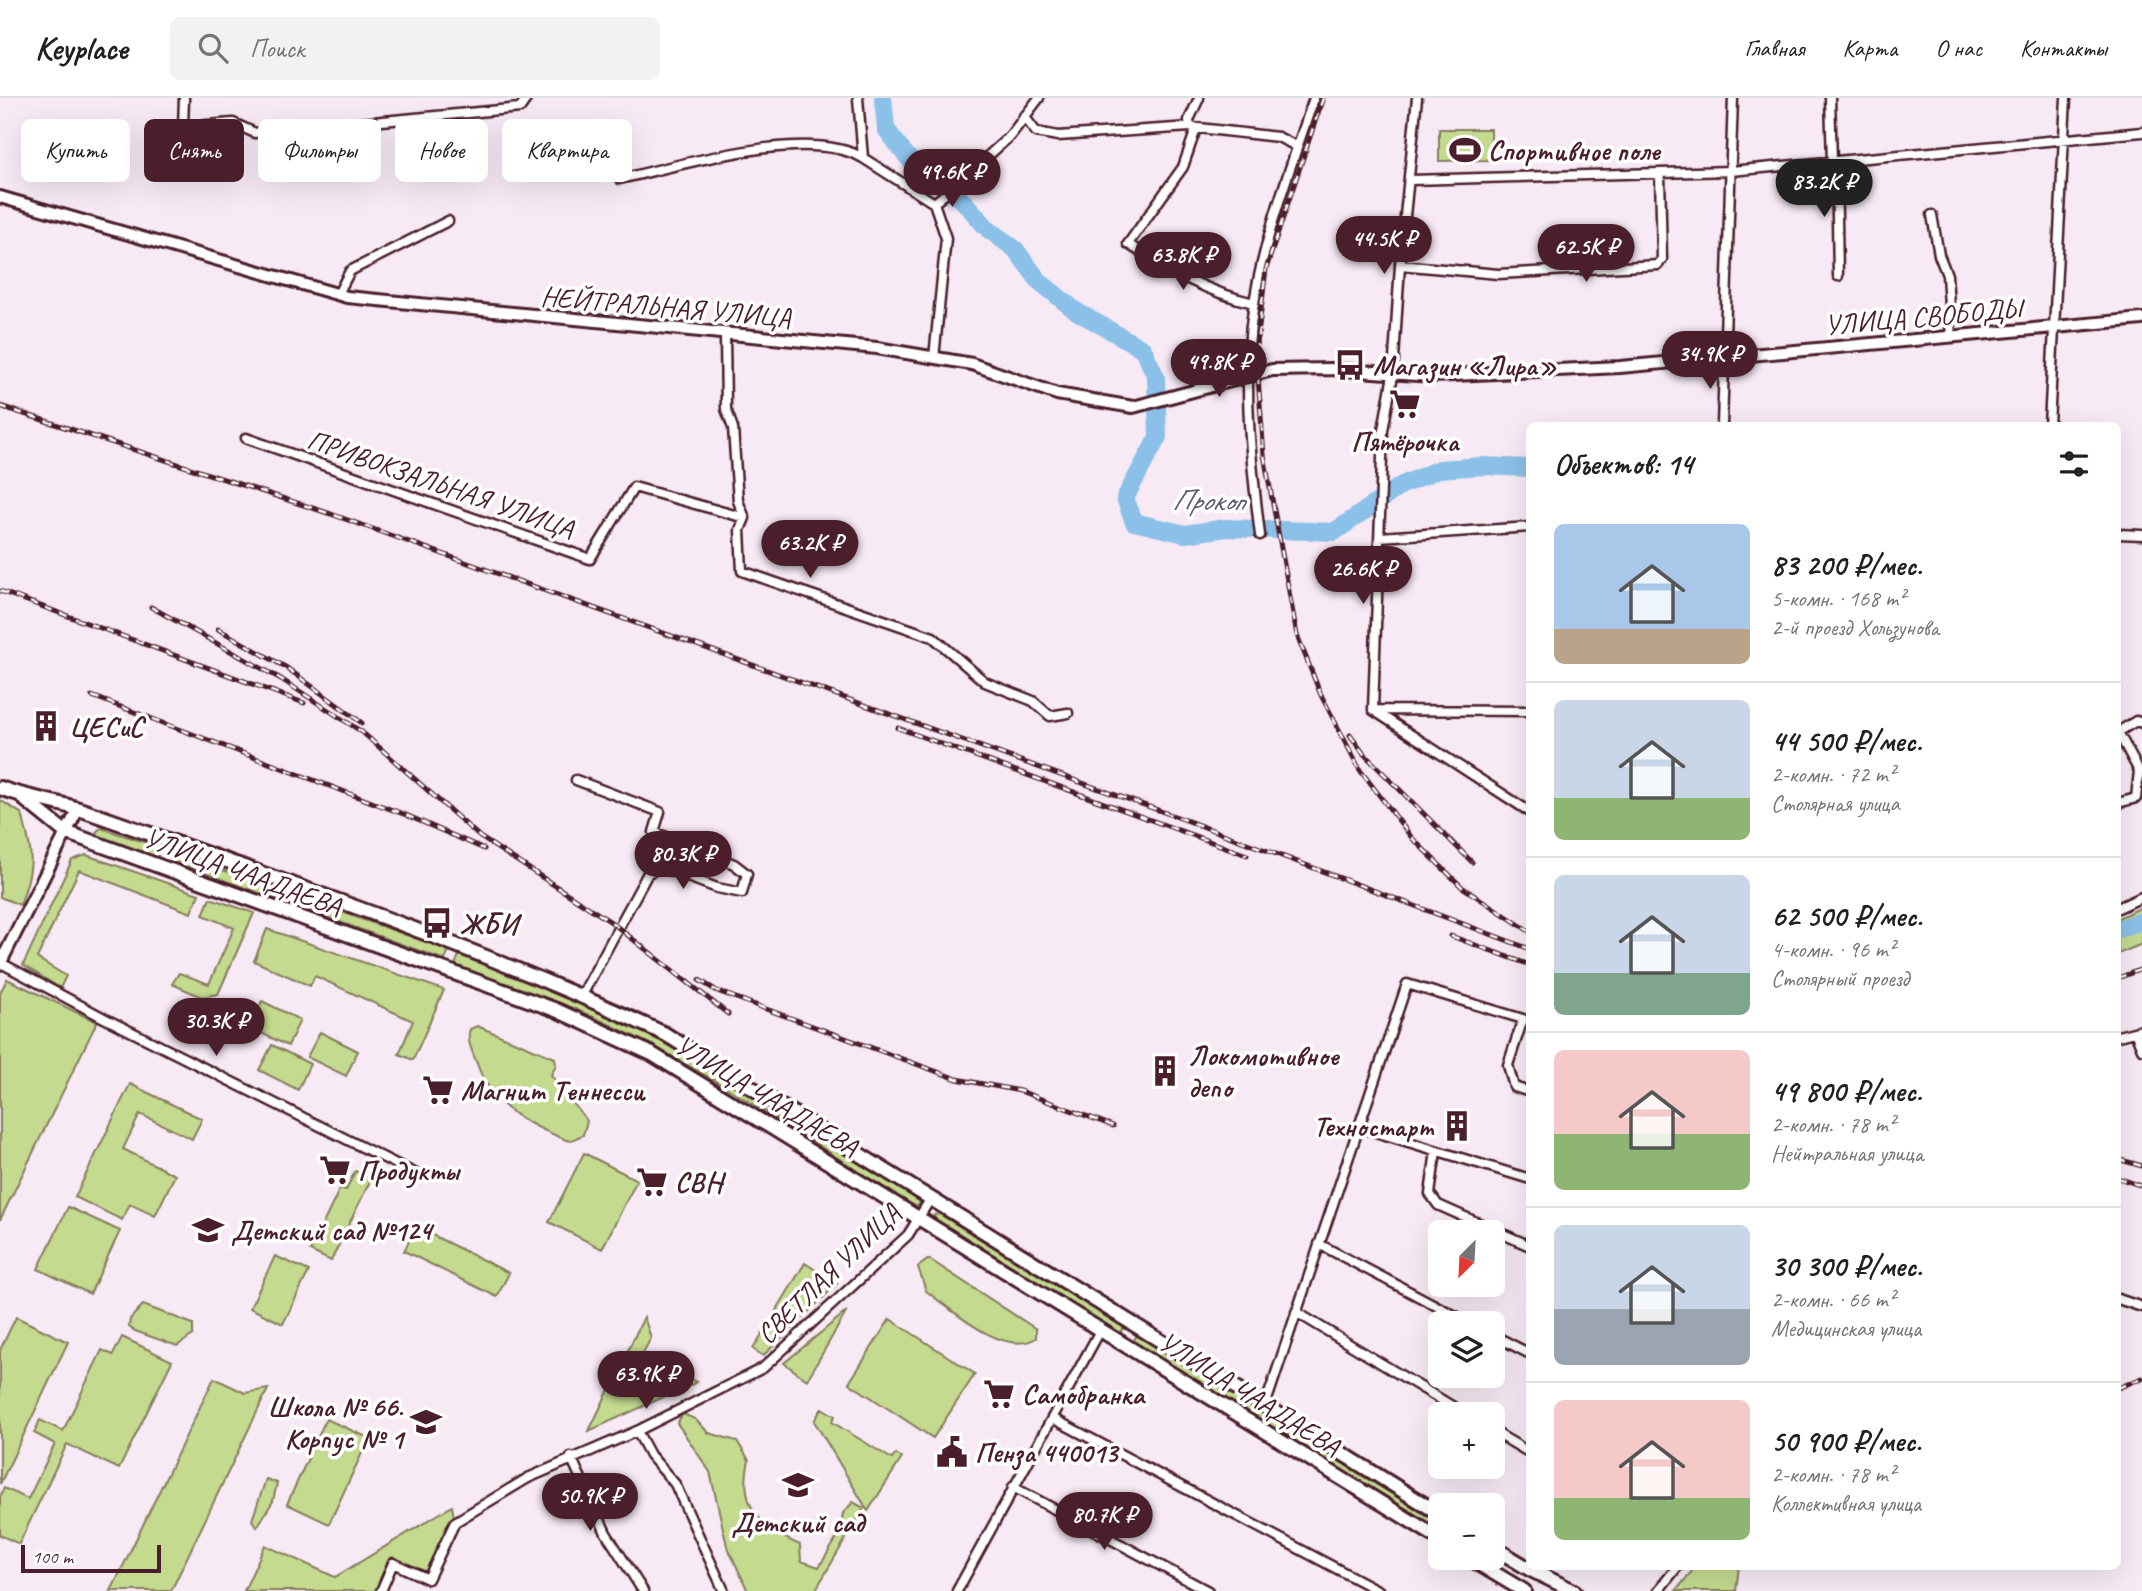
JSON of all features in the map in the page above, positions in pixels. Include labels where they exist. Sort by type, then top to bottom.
[{"type":"main road","name":"НЕЙТРАЛЬНАЯ УЛИЦА","points":[[0,197],[338,294],[725,335],[877,348],[972,364],[1057,394],[1133,407],[1248,374],[1272,370],[1330,369]]},
{"type":"main road","name":"УЛИЦА СВОБОДЫ","points":[[1330,369],[1393,375],[1620,367],[2142,319]]},
{"type":"main road","name":"УЛИЦА ЧААДАЕВА","points":[[0,788],[20,796],[78,809],[457,945],[582,995],[665,1034],[1428,1507]]},
{"type":"main road","name":"УЛИЦА ЧААДАЕВА","points":[[20,796],[65,832],[556,1010],[652,1054],[1428,1532]]},
{"type":"main road","points":[[0,963],[78,809]]},
{"type":"main road","points":[[1505,1554],[1526,1567]]},
{"type":"main road","points":[[1489,1570],[1524,1591]]},
{"type":"main road","points":[[1531,1570],[1574,1591]]},
{"type":"street","points":[[183,119],[184,98]]},
{"type":"street","points":[[244,128],[256,133],[520,107],[527,98]]},
{"type":"street","points":[[858,98],[863,158]]},
{"type":"street","points":[[955,186],[1010,136],[1039,98]]},
{"type":"street","points":[[1199,98],[1189,120],[1193,128],[1184,167],[1128,244],[1164,267],[1223,295],[1254,303]]},
{"type":"street","points":[[1260,535],[1248,374],[1254,303],[1262,262],[1314,98]]},
{"type":"street","points":[[1373,710],[1384,430],[1393,375],[1399,265],[1411,180],[1417,98]]},
{"type":"street","points":[[1722,422],[1733,98]]},
{"type":"street","points":[[1830,98],[1838,276]]},
{"type":"street","points":[[2049,422],[2066,98]]},
{"type":"street","points":[[1024,116],[1036,132],[1058,136],[1193,128],[1278,137],[1298,147]]},
{"type":"street","points":[[1411,180],[1731,171],[2063,142],[2142,132]]},
{"type":"street","points":[[632,176],[737,150],[846,148],[863,158],[934,203],[946,238],[934,358]]},
{"type":"street","points":[[1399,265],[1498,274],[1658,265],[1662,259],[1660,174]]},
{"type":"street","points":[[934,203],[944,195]]},
{"type":"street","points":[[1933,215],[1938,256],[1947,275],[1951,337]]},
{"type":"street","points":[[338,294],[342,280],[350,271],[448,221]]},
{"type":"street","points":[[725,335],[726,409],[733,428],[738,501],[745,518],[740,530],[742,571],[933,637],[985,682],[1033,701],[1050,716],[1068,713]]},
{"type":"street","name":"ПРИВОКЗАЛЬНАЯ УЛИЦА","points":[[246,438],[590,559],[634,487],[745,518]]},
{"type":"street","points":[[1380,537],[1526,527]]},
{"type":"street","points":[[2121,534],[2142,535]]},
{"type":"street","points":[[1373,710],[1526,711]]},
{"type":"street","points":[[1373,710],[1526,809]]},
{"type":"street","points":[[2121,730],[2136,721],[2142,723]]},
{"type":"street","points":[[2121,738],[2139,771],[2136,798],[2121,802]]},
{"type":"street","points":[[576,780],[660,812],[654,832],[734,864],[747,874],[742,894],[717,888],[661,867],[648,873],[582,995]]},
{"type":"street","points":[[2121,907],[2142,897]]},
{"type":"street","points":[[0,963],[104,1018],[421,1176]]},
{"type":"street","points":[[1265,1406],[1407,984],[1523,1019],[1508,1065],[1514,1087],[1526,1091]]},
{"type":"street","points":[[2121,1035],[2138,1031],[2142,1049]]},
{"type":"street","points":[[1359,1127],[1526,1179]]},
{"type":"street","points":[[1436,1151],[1430,1195],[1438,1205],[1526,1244]]},
{"type":"street","name":"СВЕТЛАЯ УЛИЦА","points":[[381,1591],[393,1563],[428,1580],[455,1522],[528,1478],[571,1457],[637,1432],[763,1368],[908,1235],[931,1198]]},
{"type":"street","points":[[1319,1244],[1446,1311]]},
{"type":"street","points":[[2121,1300],[2142,1307]]},
{"type":"street","points":[[1296,1312],[1445,1402]]},
{"type":"street","points":[[959,1590],[1101,1329]]},
{"type":"street","points":[[1505,1341],[1526,1352]]},
{"type":"street","points":[[1052,1418],[1379,1591]]},
{"type":"street","points":[[637,1432],[650,1455],[675,1483],[724,1591]]},
{"type":"street","points":[[1505,1438],[1526,1451]]},
{"type":"street","points":[[571,1457],[606,1533],[643,1591]]},
{"type":"street","points":[[1013,1487],[1208,1591]]},
{"type":"street","points":[[1658,1591],[1675,1570]]},
{"type":"green space","name":"Спортивное поле","points":[[1439,129],[1491,129],[1491,160],[1439,161]]},
{"type":"green space","points":[[0,800],[22,814],[28,840],[30,869],[20,905],[0,897]]},
{"type":"green space","points":[[101,828],[160,847],[157,859],[98,838],[96,832]]},
{"type":"green space","points":[[174,853],[449,950],[445,960],[171,861]]},
{"type":"green space","points":[[86,855],[199,894],[191,913],[79,870],[37,958],[66,976],[60,988],[23,965],[72,860]]},
{"type":"green space","points":[[210,898],[254,913],[218,994],[202,997],[172,984],[179,973],[209,984],[234,928],[203,915]]},
{"type":"green space","points":[[2142,907],[2142,944],[2121,953],[2121,917]]},
{"type":"green space","points":[[267,929],[444,990],[413,1060],[399,1054],[413,1021],[315,976],[310,986],[254,961]]},
{"type":"green space","points":[[459,955],[573,999],[675,1049],[799,1123],[920,1201],[919,1205],[915,1207],[695,1069],[579,1011],[455,965]]},
{"type":"green space","points":[[7,979],[97,1022],[0,1220],[0,993]]},
{"type":"green space","points":[[262,1001],[300,1020],[288,1046],[249,1027]]},
{"type":"green space","points":[[477,1026],[555,1058],[556,1065],[551,1075],[587,1121],[583,1135],[569,1141],[538,1128],[501,1102],[483,1077],[470,1045],[470,1029]]},
{"type":"green space","points":[[320,1032],[358,1051],[346,1076],[307,1057]]},
{"type":"green space","points":[[272,1045],[310,1064],[298,1090],[259,1070]]},
{"type":"green space","points":[[130,1084],[202,1119],[192,1139],[140,1114],[123,1149],[175,1175],[155,1216],[130,1204],[122,1220],[75,1197]]},
{"type":"green space","points":[[584,1153],[637,1180],[602,1249],[549,1222]]},
{"type":"green space","points":[[362,1168],[374,1173],[331,1261],[310,1251],[340,1188],[346,1190],[355,1171],[360,1173]]},
{"type":"green space","points":[[68,1207],[120,1231],[90,1294],[38,1269]]},
{"type":"green space","points":[[939,1214],[1124,1327],[1120,1334],[935,1220],[934,1215]]},
{"type":"green space","points":[[416,1227],[509,1273],[497,1297],[404,1251]]},
{"type":"green space","points":[[275,1256],[309,1271],[283,1324],[250,1308]]},
{"type":"green space","points":[[929,1259],[1036,1329],[1036,1338],[1023,1343],[994,1337],[950,1309],[926,1291],[918,1267]]},
{"type":"green space","points":[[805,1263],[837,1284],[763,1356],[753,1349]]},
{"type":"green space","points":[[143,1305],[193,1324],[193,1335],[177,1346],[135,1331],[129,1327],[130,1319]]},
{"type":"green space","points":[[847,1311],[807,1380],[784,1363]]},
{"type":"green space","points":[[16,1317],[68,1342],[0,1484],[0,1350]]},
{"type":"green space","points":[[644,1317],[651,1338],[643,1353],[697,1382],[589,1431]]},
{"type":"green space","points":[[890,1319],[975,1374],[933,1438],[849,1383]]},
{"type":"green space","points":[[1137,1335],[1428,1517],[1428,1526],[1133,1342]]},
{"type":"green space","points":[[122,1337],[172,1361],[119,1469],[67,1444],[19,1544],[0,1535],[0,1497],[4,1488],[28,1499],[55,1444],[34,1433],[40,1420],[63,1431],[102,1350],[113,1355]]},
{"type":"green space","points":[[214,1378],[245,1393],[268,1389],[171,1591],[111,1591]]},
{"type":"green space","points":[[822,1408],[835,1416],[832,1422],[892,1459],[896,1454],[902,1458],[868,1511],[814,1421]]},
{"type":"green space","points":[[683,1414],[695,1419],[709,1433],[737,1441],[749,1460],[747,1490],[755,1513],[774,1531],[800,1545],[801,1561],[819,1567],[840,1533],[843,1513],[853,1502],[864,1508],[815,1591],[748,1591],[727,1546],[710,1472],[677,1423]]},
{"type":"green space","points":[[326,1419],[369,1438],[329,1524],[287,1504]]},
{"type":"green space","points":[[266,1479],[277,1483],[273,1501],[257,1527],[252,1520]]},
{"type":"green space","points":[[452,1506],[455,1522],[428,1579],[394,1563],[381,1591],[244,1591],[265,1545],[335,1577]]},
{"type":"green space","points":[[1693,1570],[1739,1570],[1736,1591],[1676,1591]]},
{"type":"waterway","name":"Прокоп","points":[[883,98],[886,129],[909,159],[964,202],[988,229],[1015,249],[1040,282],[1076,311],[1143,349],[1156,377],[1158,437],[1125,498],[1134,522],[1185,534],[1226,528],[1334,532],[1402,485],[1439,469],[1483,466],[1526,468]]},
{"type":"waterway","name":"Прокоп","points":[[2121,928],[2142,921]]},
{"type":"railway","points":[[1323,98],[1266,269],[1256,352],[1264,455],[1297,635],[1321,695],[1360,770],[1412,838],[1462,887],[1526,929]]},
{"type":"railway","points":[[0,406],[331,514],[1183,819],[1526,948]]},
{"type":"railway","points":[[0,591],[304,703]]},
{"type":"railway","points":[[151,607],[281,679],[362,732],[480,837],[611,922],[728,1014]]},
{"type":"railway","points":[[218,629],[287,668],[362,723]]},
{"type":"railway","points":[[92,696],[406,815],[484,849]]},
{"type":"railway","points":[[898,728],[1247,855]]},
{"type":"railway","points":[[1350,735],[1364,754],[1472,862]]},
{"type":"railway","points":[[1451,936],[1526,964]]},
{"type":"railway","points":[[2121,977],[2142,969]]},
{"type":"railway","points":[[699,980],[717,991],[957,1079],[1020,1091],[1113,1126]]},
{"type":"railway","points":[[2121,1160],[2142,1166]]},
{"type":"railway","points":[[2121,1179],[2142,1186]]},
{"type":"railway","points":[[2121,1387],[2142,1378]]},
{"type":"place","name":"Спортивное поле","points":[[1465,150]]},
{"type":"place","name":"Магазин «Лира»","points":[[1350,365]]},
{"type":"place","name":"Пятёрочка","points":[[1405,404]]},
{"type":"place","name":"ЦЕСиС","points":[[46,726]]},
{"type":"place","name":"ЖБИ","points":[[437,923]]},
{"type":"place","name":"Локомотивное депо","points":[[1165,1071]]},
{"type":"place","name":"Магнит Теннесси","points":[[438,1090]]},
{"type":"place","name":"Техностарт","points":[[1457,1126]]},
{"type":"place","name":"Продукты","points":[[335,1170]]},
{"type":"place","name":"СВН","points":[[652,1182]]},
{"type":"place","name":"Детский сад №124","points":[[208,1230]]},
{"type":"place","name":"Самобранка","points":[[999,1394]]},
{"type":"place","name":"Школа № 66. Корпус № 1","points":[[426,1422]]},
{"type":"place","name":"Пенза 440013","points":[[952,1452]]},
{"type":"place","name":"Детский сад","points":[[798,1485]]}]
